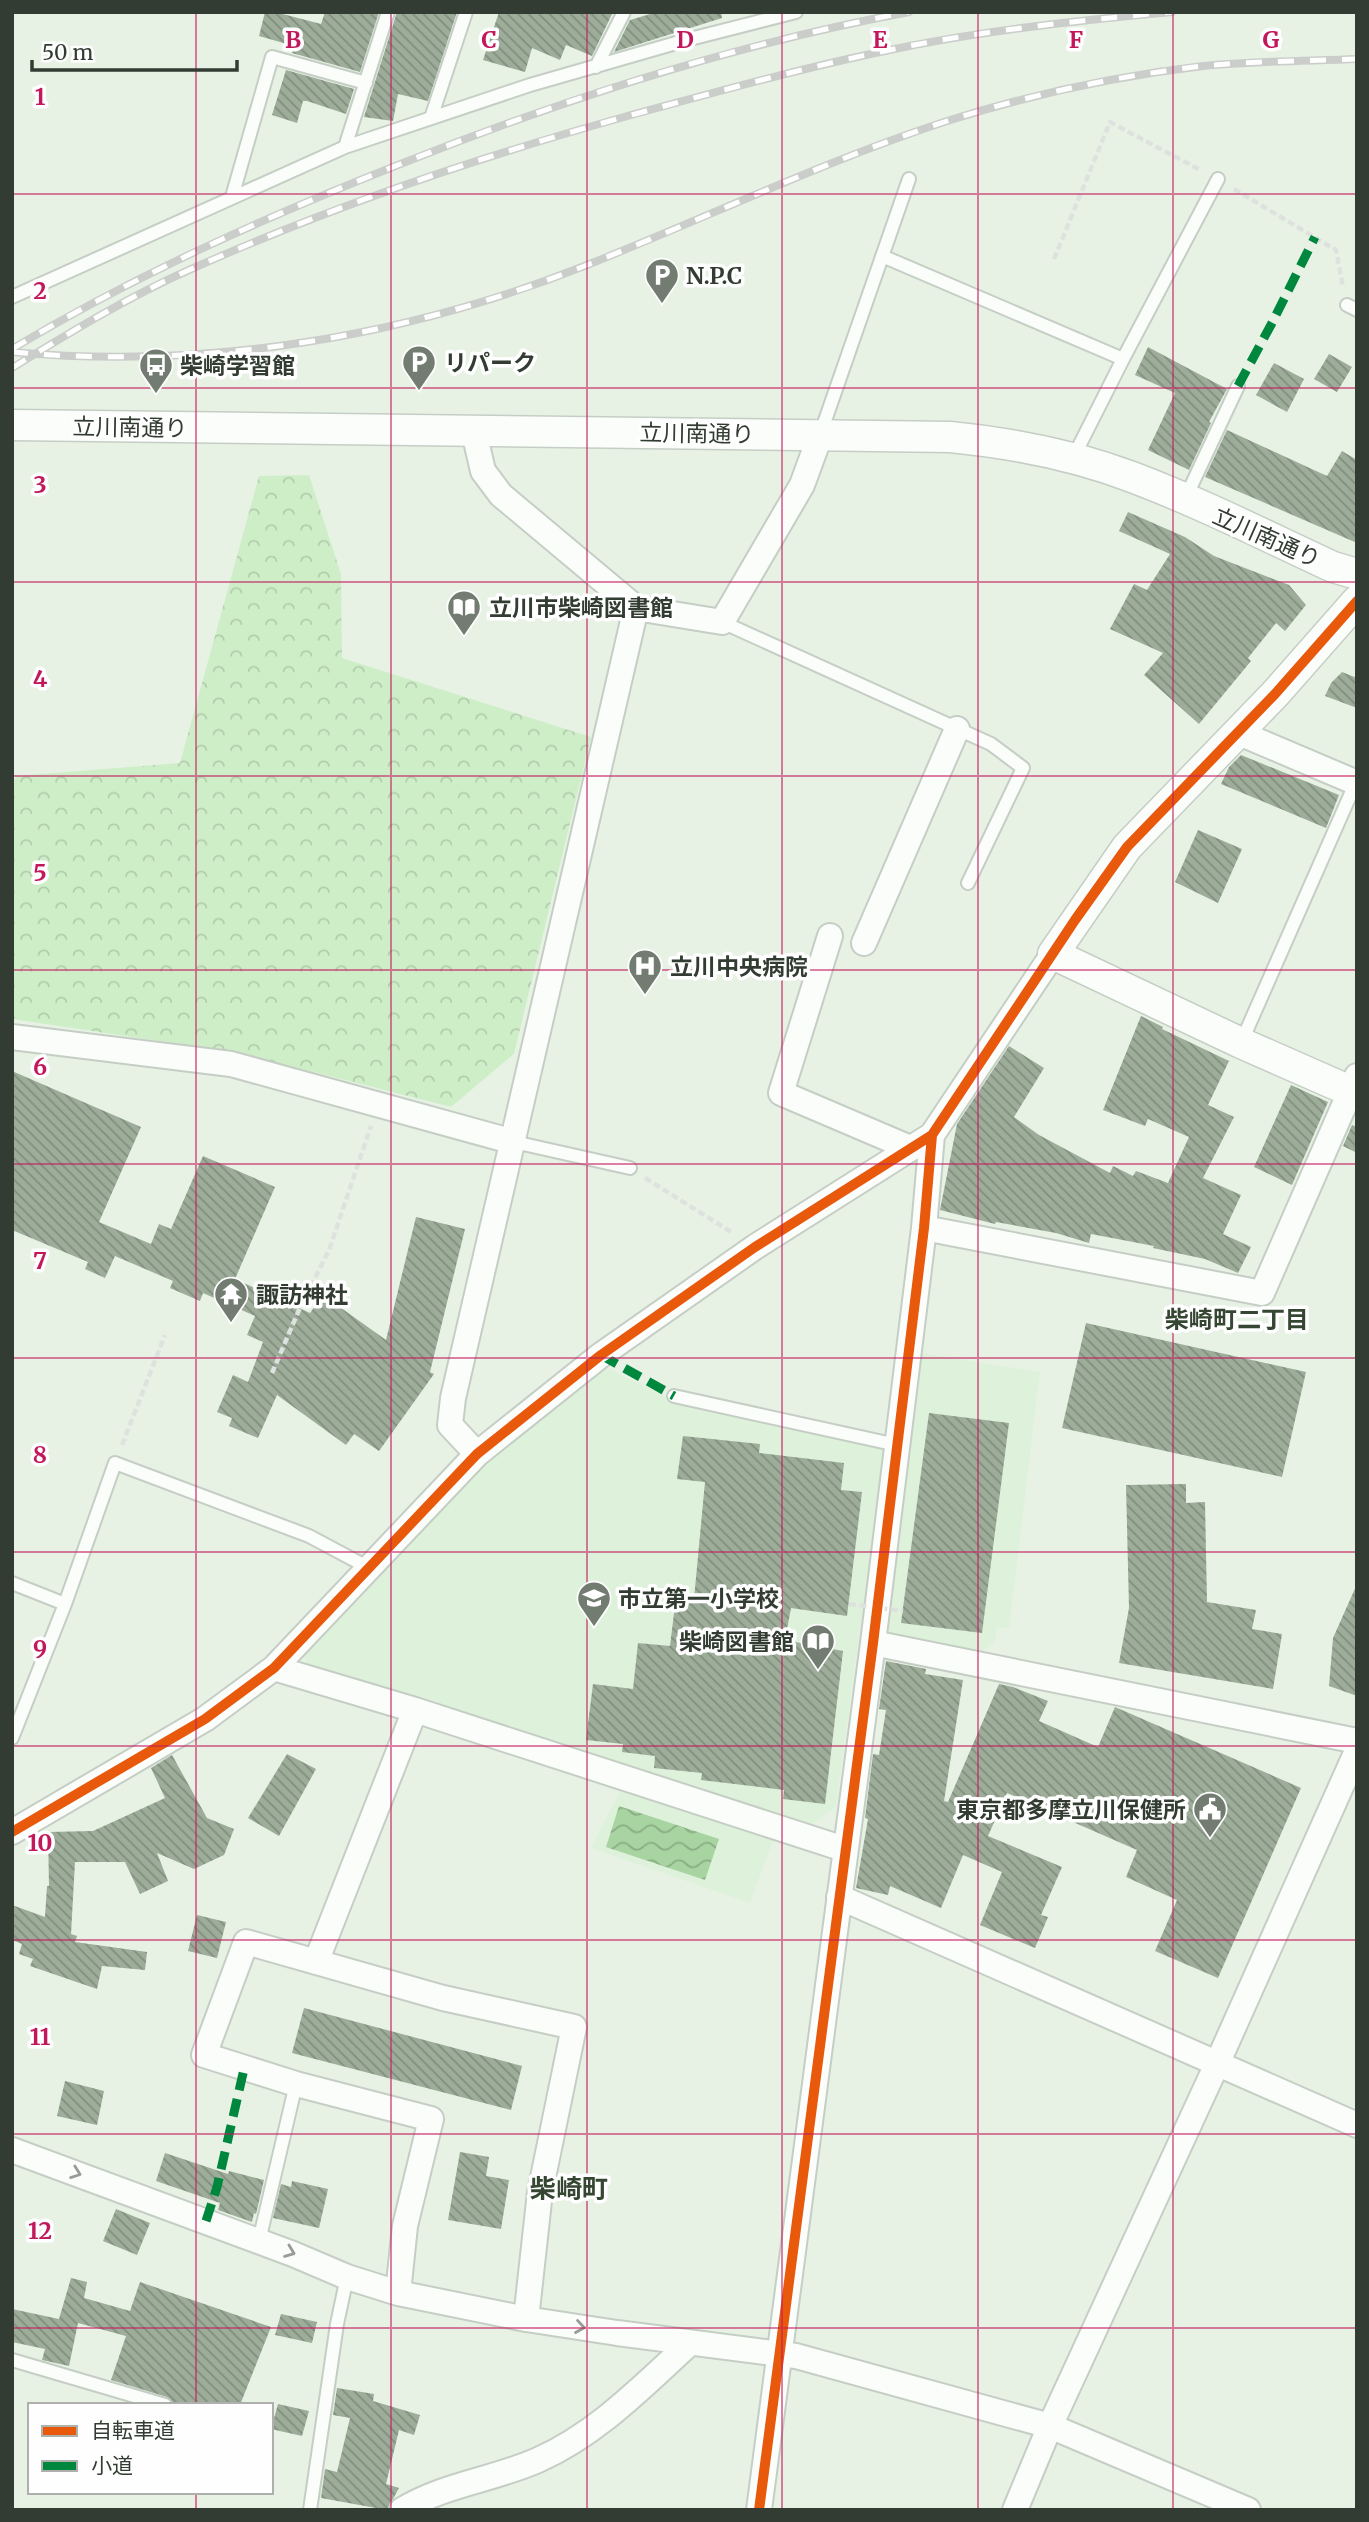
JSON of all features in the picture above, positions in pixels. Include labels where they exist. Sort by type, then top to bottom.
[{"type":"street","name":"立川南通り","points":[[12,425],[950,436],[985,440],[1073,458],[1132,477],[1333,567],[1357,574]]},
{"type":"street","points":[[474,432],[483,471],[501,495],[636,608],[723,622],[802,485],[820,436]]},
{"type":"street","points":[[12,1832],[205,1719],[274,1668],[477,1454],[601,1355],[755,1247],[932,1135],[1127,847],[1275,695],[1357,601]]},
{"type":"street","points":[[477,1454],[450,1425],[453,1398],[636,608]]},
{"type":"street","points":[[864,943],[957,729]]},
{"type":"street","points":[[1237,732],[1357,783]]},
{"type":"street","points":[[830,936],[781,1093],[910,1148]]},
{"type":"street","points":[[924,1228],[1262,1293],[1355,1087],[1241,1043],[1053,954]]},
{"type":"street","points":[[12,1037],[231,1063],[513,1142]]},
{"type":"street","points":[[759,2510],[873,1643],[924,1228],[932,1135]]},
{"type":"street","points":[[873,1643],[1357,1741]]},
{"type":"street","points":[[274,1668],[415,1710],[844,1849]]},
{"type":"street","points":[[316,1962],[415,1710]]},
{"type":"street","points":[[1016,2510],[1050,2426],[1217,2064],[1357,1751]]},
{"type":"street","points":[[839,1897],[1357,2125]]},
{"type":"street","points":[[398,2293],[405,2226],[431,2119],[296,2084],[204,2055],[246,1942],[443,1998],[574,2027],[540,2192],[526,2319]]},
{"type":"street","points":[[12,2150],[259,2241],[347,2277],[398,2293],[526,2319],[796,2356],[1050,2426],[1248,2510]]},
{"type":"street","points":[[402,2510],[425,2496],[537,2460],[582,2436],[614,2412],[690,2343]]},
{"type":"lane","points":[[345,147],[388,12]]},
{"type":"lane","points":[[431,118],[466,12]]},
{"type":"lane","points":[[596,66],[624,12]]},
{"type":"lane","points":[[12,297],[345,147],[530,85],[767,15],[793,13]]},
{"type":"lane","points":[[232,197],[272,57],[366,83]]},
{"type":"lane","points":[[820,436],[909,179]]},
{"type":"lane","points":[[1073,458],[1219,179]]},
{"type":"lane","points":[[881,256],[1123,359]]},
{"type":"lane","points":[[1185,500],[1238,386]]},
{"type":"lane","points":[[723,622],[991,744],[1023,768],[968,883]]},
{"type":"lane","points":[[1241,1043],[1357,783]]},
{"type":"lane","points":[[513,1142],[630,1168]]},
{"type":"lane","points":[[674,1396],[897,1445]]},
{"type":"lane","points":[[12,1738],[65,1604],[115,1462],[309,1536],[369,1568]]},
{"type":"lane","points":[[12,1583],[65,1604]]},
{"type":"lane","points":[[259,2241],[296,2084]]},
{"type":"lane","points":[[310,2510],[337,2324],[347,2277]]},
{"type":"lane","points":[[12,2360],[158,2403]]},
{"type":"path","points":[[1054,259],[1110,122],[1219,179],[1336,250],[1352,307]]},
{"type":"path","points":[[272,1373],[329,1250],[379,1106]]},
{"type":"path","points":[[630,1168],[755,1247]]},
{"type":"path","points":[[115,1462],[165,1335]]},
{"type":"path","points":[[849,1604],[903,1611]]},
{"type":"shaded area","name":"市立第一小学校","points":[[921,1353],[1040,1372],[1009,1629],[997,1627],[995,1641],[981,1652],[860,1627],[836,1807],[811,1825],[782,1816],[750,1903],[591,1848],[631,1769],[309,1666],[303,1655],[480,1465],[607,1368],[673,1400],[909,1452]]},
{"type":"green space","points":[[309,475],[341,574],[342,658],[591,737],[514,1054],[451,1107],[239,1053],[12,1019],[12,787],[16,776],[180,763],[259,476]]},
{"type":"water","points":[[619,1806],[719,1839],[705,1880],[606,1847]]},
{"type":"building","points":[[265,12],[321,24],[325,12],[379,12],[360,72],[292,53],[294,46],[259,36]]},
{"type":"building","points":[[397,12],[457,12],[428,101],[398,94],[393,121],[364,117]]},
{"type":"building","points":[[499,12],[613,12],[592,56],[566,45],[560,60],[532,48],[525,72],[483,60]]},
{"type":"building","points":[[657,12],[721,12],[722,18],[614,52],[630,20]]},
{"type":"building","points":[[286,70],[354,89],[346,114],[303,101],[297,123],[272,115]]},
{"type":"building","points":[[1148,347],[1227,389],[1209,422],[1211,423],[1189,470],[1148,450],[1175,393],[1135,375]]},
{"type":"building","points":[[1329,354],[1352,367],[1337,392],[1314,379]]},
{"type":"building","points":[[1274,363],[1304,379],[1287,412],[1256,395]]},
{"type":"building","points":[[1227,430],[1327,476],[1342,451],[1357,460],[1357,543],[1205,477]]},
{"type":"building","points":[[1128,512],[1185,537],[1214,556],[1289,585],[1306,605],[1285,631],[1276,623],[1248,658],[1251,661],[1199,724],[1144,675],[1163,653],[1110,629],[1134,584],[1147,590],[1170,554],[1119,531]]},
{"type":"building","points":[[1342,672],[1357,678],[1357,708],[1325,696],[1331,683]]},
{"type":"building","points":[[1241,755],[1339,795],[1326,828],[1221,784],[1229,767]]},
{"type":"building","points":[[1198,830],[1242,849],[1218,903],[1175,882]]},
{"type":"building","points":[[1141,1016],[1229,1061],[1208,1105],[1234,1117],[1203,1178],[1241,1195],[1223,1234],[1251,1247],[1238,1273],[1205,1259],[1153,1248],[1154,1246],[1091,1234],[1089,1243],[1056,1233],[996,1222],[995,1224],[940,1210],[957,1124],[1009,1046],[1044,1068],[1014,1117],[1039,1135],[1110,1173],[1113,1166],[1133,1176],[1136,1171],[1168,1183],[1189,1137],[1148,1119],[1145,1126],[1103,1110]]},
{"type":"building","points":[[12,1071],[141,1127],[99,1222],[151,1244],[159,1224],[171,1229],[203,1156],[275,1187],[235,1279],[310,1313],[323,1295],[386,1340],[416,1217],[465,1229],[430,1372],[434,1374],[379,1451],[354,1434],[346,1445],[277,1395],[258,1438],[229,1426],[232,1418],[217,1412],[233,1375],[248,1382],[263,1342],[247,1335],[255,1316],[203,1293],[200,1301],[170,1288],[173,1281],[115,1256],[105,1278],[85,1269],[88,1262],[12,1230]]},
{"type":"building","points":[[1291,1085],[1328,1102],[1292,1185],[1254,1167]]},
{"type":"building","points":[[1352,1125],[1357,1127],[1357,1153],[1343,1146]]},
{"type":"building","points":[[1086,1323],[1306,1372],[1282,1477],[1062,1428]]},
{"type":"building","points":[[929,1413],[1009,1423],[982,1633],[901,1623]]},
{"type":"building","points":[[683,1436],[760,1444],[759,1453],[844,1463],[841,1490],[862,1492],[847,1616],[791,1608],[785,1640],[843,1651],[825,1804],[783,1799],[784,1790],[701,1780],[702,1773],[654,1768],[655,1756],[622,1752],[623,1744],[586,1740],[593,1684],[633,1689],[638,1643],[670,1646],[676,1597],[694,1599],[705,1482],[677,1479]]},
{"type":"building","points":[[1186,1484],[1186,1503],[1205,1502],[1207,1602],[1256,1610],[1252,1629],[1282,1634],[1273,1689],[1119,1663],[1129,1608],[1126,1485]]},
{"type":"building","points":[[1357,1584],[1357,1696],[1329,1686],[1333,1638]]},
{"type":"building","points":[[886,1661],[926,1669],[925,1674],[963,1680],[944,1801],[948,1802],[999,1684],[1048,1701],[1039,1721],[1098,1747],[1115,1707],[1301,1788],[1218,1978],[1155,1951],[1177,1900],[1126,1877],[1137,1850],[1007,1793],[988,1836],[1062,1867],[1041,1915],[1048,1917],[1035,1948],[980,1925],[1002,1872],[963,1855],[941,1908],[890,1886],[888,1895],[856,1888],[868,1819],[865,1818],[873,1754],[879,1755],[886,1710],[879,1709]]},
{"type":"building","points":[[287,1754],[316,1769],[279,1836],[248,1818]]},
{"type":"building","points":[[172,1755],[207,1818],[234,1829],[224,1855],[194,1869],[157,1853],[168,1881],[140,1894],[125,1862],[75,1862],[71,1934],[77,1936],[75,1942],[147,1952],[145,1970],[102,1966],[97,1989],[30,1966],[33,1959],[19,1954],[22,1944],[12,1940],[12,1905],[45,1917],[49,1886],[48,1832],[93,1831],[165,1798],[151,1768]]},
{"type":"building","points":[[197,1915],[226,1922],[217,1958],[188,1951]]},
{"type":"building","points":[[304,2008],[522,2066],[511,2110],[292,2053]]},
{"type":"building","points":[[65,2081],[104,2091],[97,2125],[57,2116]]},
{"type":"building","points":[[460,2152],[489,2157],[486,2176],[509,2180],[501,2229],[448,2220]]},
{"type":"building","points":[[165,2153],[228,2174],[229,2171],[264,2180],[252,2222],[218,2210],[220,2203],[156,2181]]},
{"type":"building","points":[[292,2181],[328,2189],[319,2228],[273,2218],[281,2184],[291,2187]]},
{"type":"building","points":[[116,2209],[150,2223],[137,2255],[103,2241]]},
{"type":"building","points":[[71,2278],[87,2282],[84,2298],[130,2311],[140,2282],[271,2327],[241,2403],[172,2403],[167,2397],[111,2380],[126,2336],[78,2323],[69,2366],[42,2360],[45,2349],[12,2342],[12,2309],[59,2319]]},
{"type":"building","points":[[281,2314],[317,2322],[312,2343],[275,2335]]},
{"type":"building","points":[[337,2388],[374,2394],[373,2401],[420,2415],[414,2435],[399,2430],[386,2484],[399,2488],[387,2510],[321,2498],[325,2469],[337,2472],[350,2418],[333,2415]]},
{"type":"building","points":[[278,2404],[309,2411],[302,2436],[273,2429]]},
{"type":"railway","points":[[12,349],[107,296],[204,248],[303,204],[465,139],[653,75],[780,40],[909,12]]},
{"type":"railway","points":[[12,368],[121,304],[189,270],[296,225],[513,149],[720,91],[880,52],[989,32],[1172,12]]},
{"type":"railway","points":[[12,352],[159,356],[305,342],[377,329],[448,312],[518,290],[632,247],[853,155],[944,122],[1008,103],[1105,81],[1170,70],[1261,62],[1357,59]]},
{"type":"marked path","points":[[1238,386],[1315,237]]},
{"type":"marked path","points":[[601,1355],[674,1396]]},
{"type":"marked path","points":[[206,2221],[217,2187],[244,2069]]},
{"type":"cycle path","points":[[12,1832],[205,1719],[274,1668],[477,1454],[601,1355],[755,1247],[932,1135],[1075,920],[1127,847],[1275,694],[1357,601]]},
{"type":"cycle path","points":[[759,2510],[873,1643],[924,1228],[932,1135]]},
{"type":"place","name":"N.P.C","points":[[662,305]]},
{"type":"place","name":"リパーク","points":[[419,392]]},
{"type":"place","name":"柴崎学習館","points":[[156,395]]},
{"type":"place","name":"立川市柴崎図書館","points":[[464,637]]},
{"type":"place","name":"立川中央病院","points":[[645,996]]},
{"type":"place","name":"諏訪神社","points":[[231,1324]]},
{"type":"place","name":"市立第一小学校","points":[[594,1628]]},
{"type":"place","name":"柴崎図書館","points":[[818,1671]]},
{"type":"place","name":"東京都多摩立川保健所","points":[[1210,1839]]},
{"type":"district","name":"柴崎町二丁目","points":[[1237,1319]]},
{"type":"district","name":"柴崎町","points":[[569,2188]]}]
